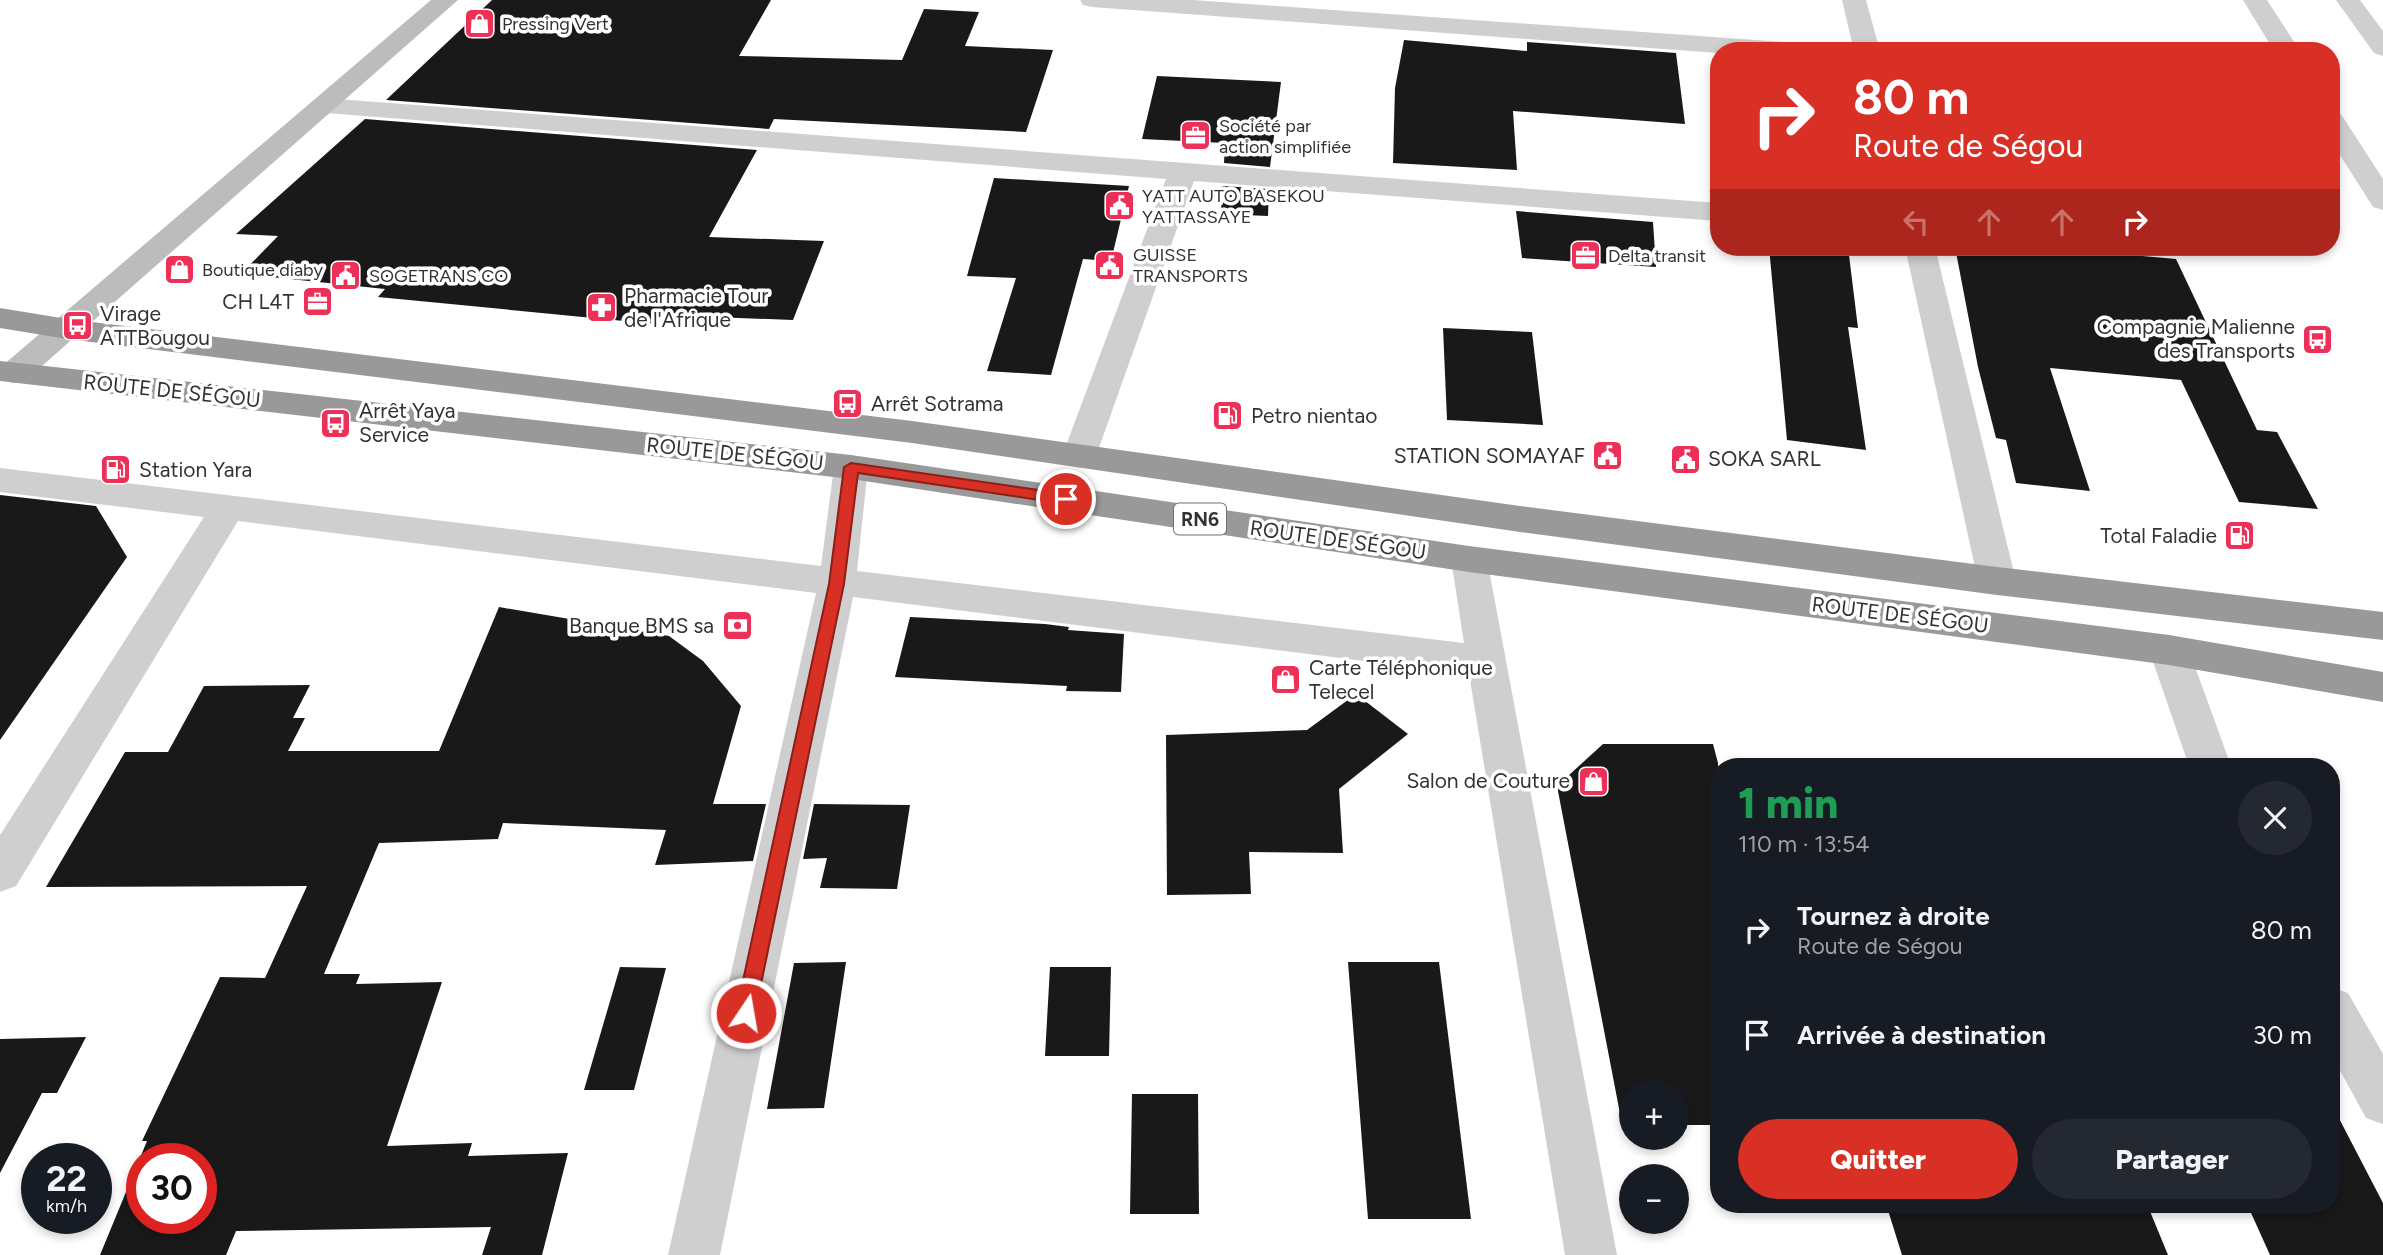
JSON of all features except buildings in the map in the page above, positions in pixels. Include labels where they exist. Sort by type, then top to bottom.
[{"type":"highway","name":"ROUTE DE SÉGOU","points":[[0,318],[66,329],[884,428],[1520,519],[1997,581],[2383,626]]},
{"type":"highway","name":"ROUTE DE SÉGOU","points":[[7,372],[851,467],[1469,559],[2169,650],[2383,687]]},
{"type":"street","points":[[7,372],[66,329],[446,0]]},
{"type":"street","points":[[1092,0],[1710,45]]},
{"type":"street","points":[[1854,0],[1865,42]]},
{"type":"street","points":[[2255,0],[2281,42]]},
{"type":"street","points":[[2348,0],[2383,48]]},
{"type":"street","points":[[323,106],[1710,211]]},
{"type":"street","points":[[2340,134],[2383,201]]},
{"type":"street","points":[[1079,456],[1183,172]]},
{"type":"street","points":[[1922,256],[1997,581]]},
{"type":"street","points":[[694,1255],[837,584],[851,467]]},
{"type":"street","points":[[0,480],[837,584],[1488,661]]},
{"type":"street","points":[[0,873],[228,508]]},
{"type":"street","points":[[1469,559],[1591,1255]]},
{"type":"street","points":[[2169,650],[2207,758]]},
{"type":"street","points":[[2340,1024],[2383,1101]]},
{"type":"place","name":"Pressing Vert","points":[[479,24]]},
{"type":"place","name":"Société par action simplifiée","points":[[1196,136]]},
{"type":"place","name":"YATT AUTO BASEKOU YATTASSAYE","points":[[1119,206]]},
{"type":"place","name":"Delta transit","points":[[1585,256]]},
{"type":"place","name":"GUISSE TRANSPORTS","points":[[1110,265]]},
{"type":"place","name":"Boutique diaby","points":[[179,270]]},
{"type":"place","name":"SOGETRANS CO","points":[[346,276]]},
{"type":"place","name":"CH L4T","points":[[317,302]]},
{"type":"place","name":"Pharmacie Tour de l'Afrique","points":[[601,308]]},
{"type":"place","name":"Virage ATTBougou","points":[[77,326]]},
{"type":"place","name":"Compagnie Malienne des Transports","points":[[2318,339]]},
{"type":"place","name":"Arrêt Sotrama","points":[[848,404]]},
{"type":"place","name":"Petro nientao","points":[[1228,416]]},
{"type":"place","name":"Arrêt Yaya Service","points":[[336,423]]},
{"type":"place","name":"STATION SOMAYAF","points":[[1608,456]]},
{"type":"place","name":"SOKA SARL","points":[[1685,459]]},
{"type":"place","name":"Station Yara","points":[[116,470]]},
{"type":"place","name":"Total Faladie","points":[[2240,536]]},
{"type":"place","name":"Banque BMS sa","points":[[737,626]]},
{"type":"place","name":"Carte Téléphonique Telecel","points":[[1286,680]]},
{"type":"place","name":"Salon de Couture","points":[[1593,781]]},
{"type":"route","points":[[746,1013],[837,584],[851,467],[1066,499]]}]
